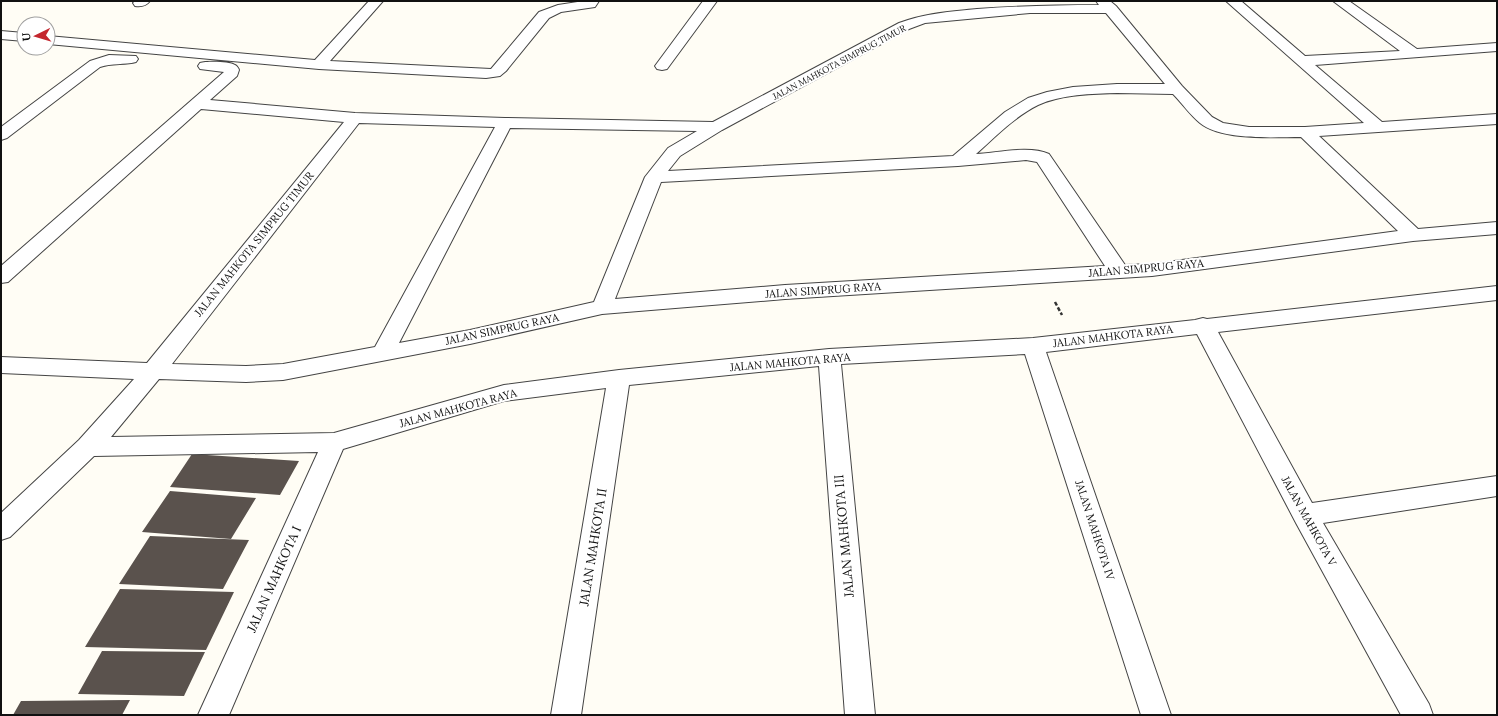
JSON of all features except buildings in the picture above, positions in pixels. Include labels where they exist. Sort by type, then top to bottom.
[{"type":"street","points":[[319,65],[376,1]]},
{"type":"street","points":[[56,41],[319,65],[474,74],[495,73],[501,68],[544,15],[558,10],[590,4],[592,1]]},
{"type":"street","points":[[662,66],[710,1]]},
{"type":"street","points":[[1233,1],[1378,127]]},
{"type":"street","points":[[1340,1],[1414,54]]},
{"type":"street","name":"JALAN MAHKOTA SIMPRUG TIMUR","points":[[602,307],[654,177],[674,152],[904,26],[922,19],[1030,9],[1107,5],[1177,89],[1206,120],[1218,127],[1249,132],[1305,132],[1497,119]]},
{"type":"street","points":[[1,35],[16,37]]},
{"type":"street","points":[[1,121],[103,45]]},
{"type":"street","points":[[1302,61],[1497,47]]},
{"type":"street","points":[[1,135],[95,64],[109,59],[115,58],[232,70],[232,72],[197,104],[1,277]]},
{"type":"street","points":[[958,161],[1019,109],[1041,99],[1065,92],[1087,90],[1177,89]]},
{"type":"street","name":"JALAN MAHKOTA SIMPRUG TIMUR","points":[[197,104],[355,118],[716,128]]},
{"type":"street","name":"JALAN MAHKOTA SIMPRUG TIMUR","points":[[1,529],[88,447],[104,429],[153,371],[355,118]]},
{"type":"street","points":[[383,353],[505,123]]},
{"type":"street","points":[[1305,132],[1413,235]]},
{"type":"street","points":[[654,177],[958,161],[1026,155],[1039,156],[1043,158],[1120,272]]},
{"type":"street","name":"JALAN SIMPRUG RAYA","points":[[153,371],[246,374],[283,372],[470,337],[602,307],[785,292],[1152,270],[1413,235],[1497,228]]},
{"type":"street","name":"JALAN MAHKOTA RAYA","points":[[88,447],[334,442],[504,393],[619,378],[829,357],[1034,346],[1203,325],[1492,298]]},
{"type":"street","name":"JALAN MAHKOTA V","points":[[1203,325],[1305,514],[1418,715]]},
{"type":"street","name":"JALAN MAHKOTA IV","points":[[1034,346],[1156,715]]},
{"type":"street","name":"JALAN MAHKOTA III","points":[[829,357],[860,715]]},
{"type":"street","points":[[1,365],[153,371]]},
{"type":"street","name":"JALAN MAHKOTA II","points":[[566,715],[619,378]]},
{"type":"street","name":"JALAN MAHKOTA I","points":[[213,715],[334,442]]},
{"type":"street","points":[[1305,514],[1497,486]]},
{"type":"path","points":[[1041,277],[1076,340]]}]
